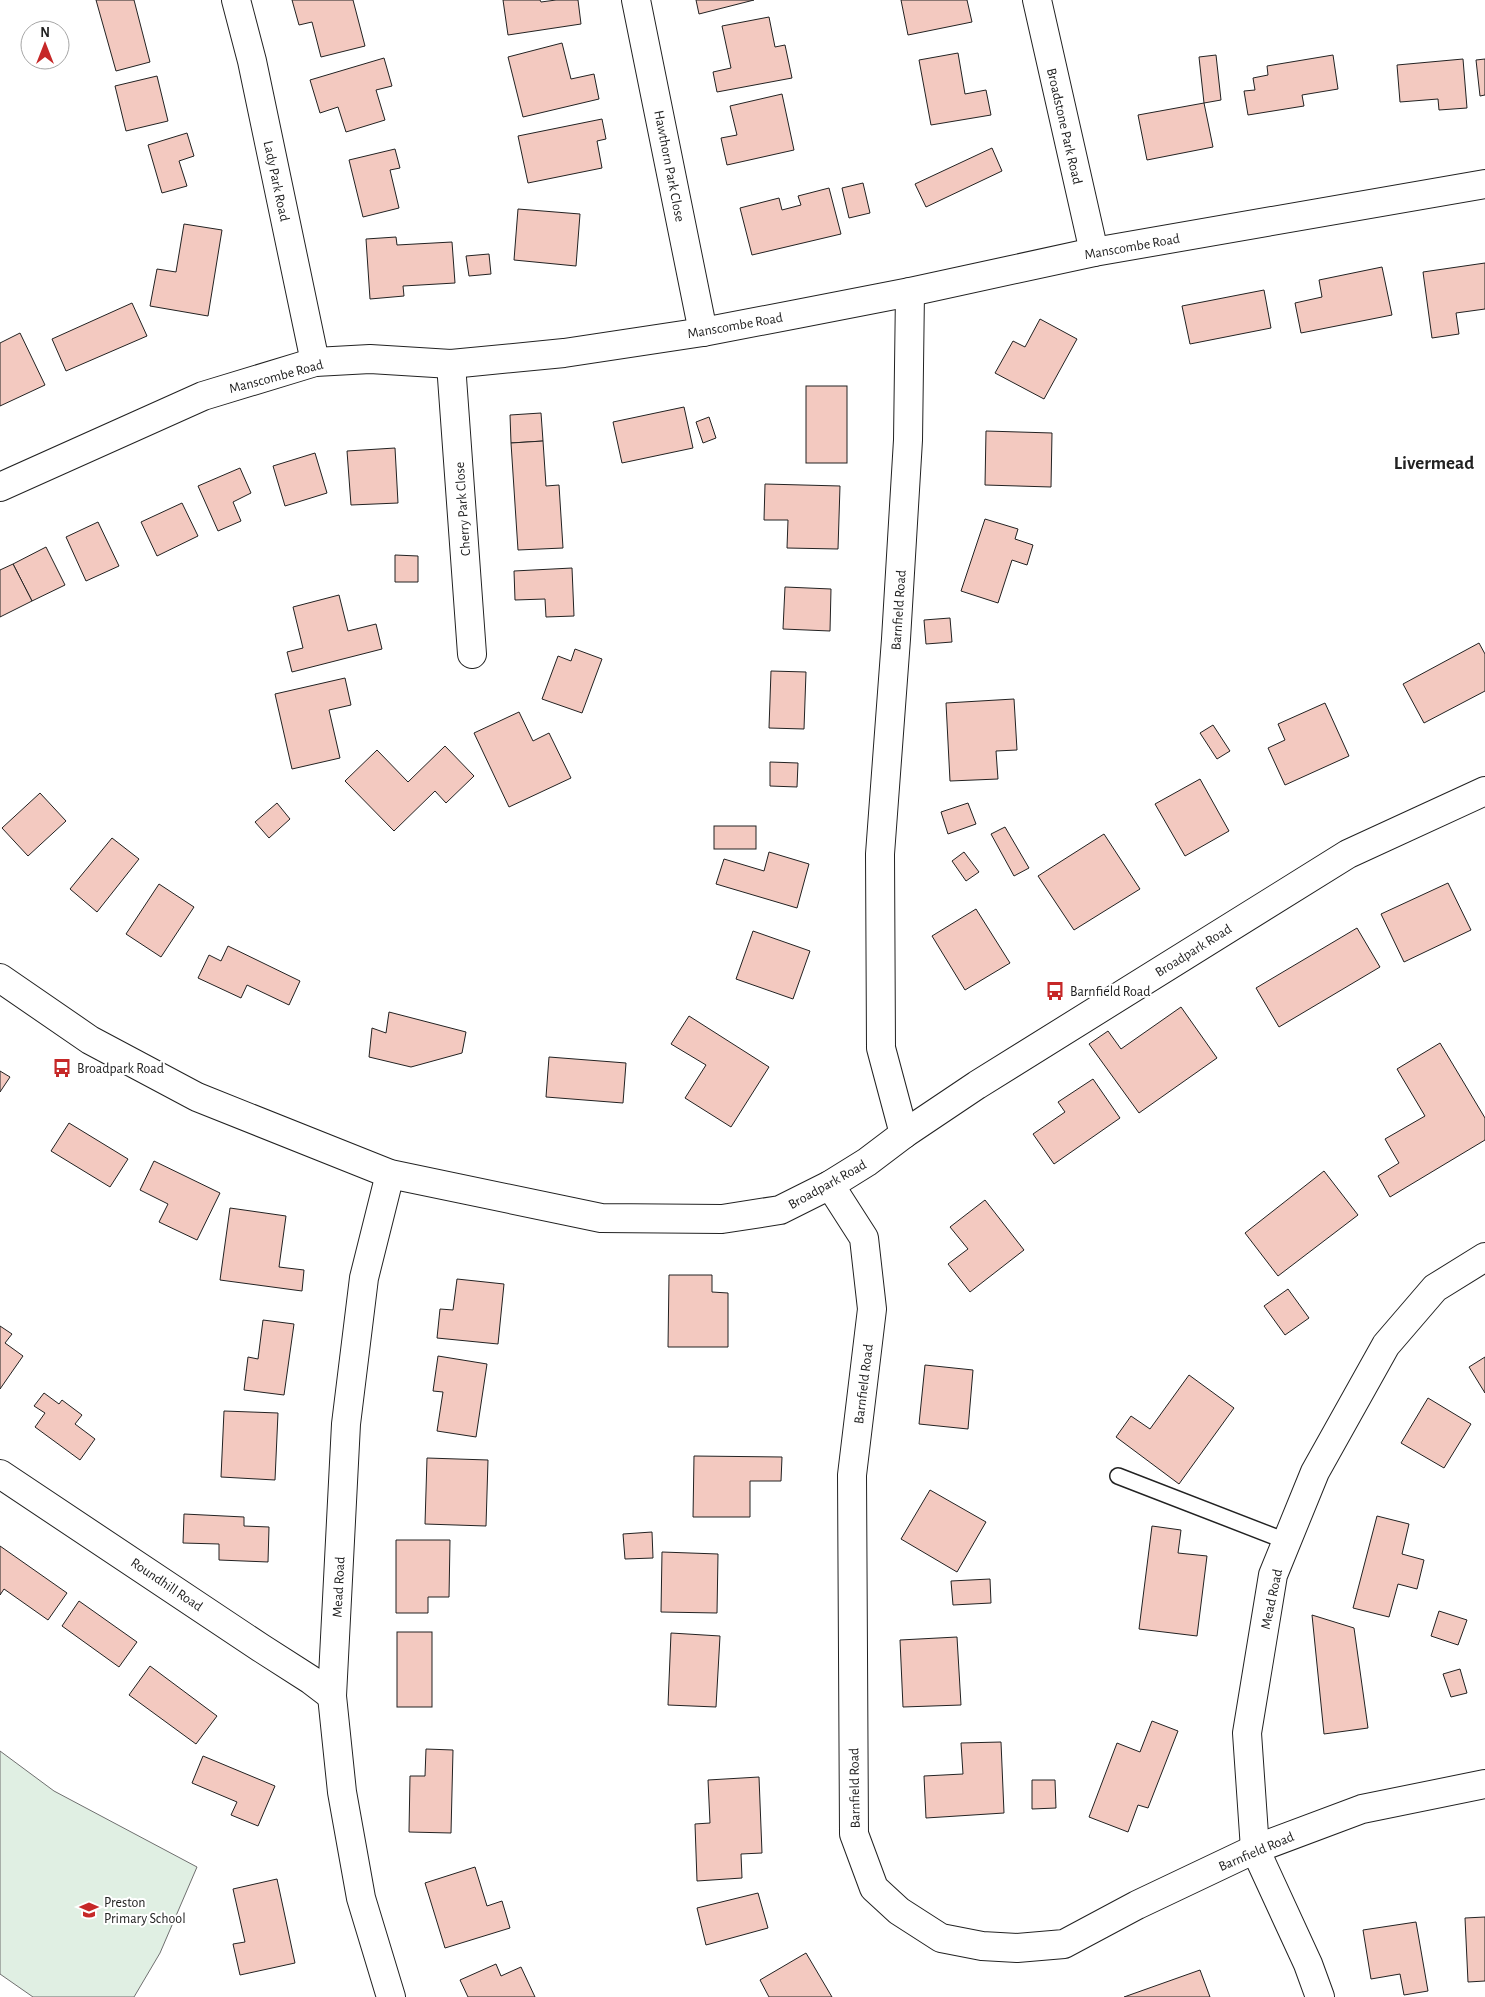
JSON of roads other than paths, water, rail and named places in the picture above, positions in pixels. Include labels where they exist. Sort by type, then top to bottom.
[{"type":"street","name":"Lady Park Road","points":[[236,0],[252,60],[315,362]]},
{"type":"street","name":"Hawthorn Park Close","points":[[636,0],[703,332]]},
{"type":"street","name":"Broadstone Park Road","points":[[1037,0],[1094,252]]},
{"type":"street","name":"Manscombe Road","points":[[0,487],[203,396],[315,362],[370,359],[452,364],[564,353],[703,332],[910,292],[1094,252],[1485,184]]},
{"type":"street","name":"Barnfield Road","points":[[904,1134],[881,1048],[880,854],[908,440],[910,292]]},
{"type":"street","name":"Cherry Park Close","points":[[452,364],[472,654]]},
{"type":"street","name":"Broadpark Road","points":[[0,978],[90,1040],[197,1097],[390,1174],[601,1218],[722,1219],[780,1210],[830,1185],[867,1162],[904,1134],[1001,1070],[1348,854],[1485,791]]},
{"type":"street","name":"Mead Road","points":[[390,1174],[364,1278],[346,1424],[332,1696],[342,1792],[360,1898],[391,1997]]},
{"type":"street","name":"Barnfield Road","points":[[830,1185],[864,1238],[872,1309],[852,1475],[854,1834],[874,1888],[899,1911],[941,1938],[982,1946],[1017,1948],[1064,1944],[1137,1904],[1255,1849],[1362,1809],[1485,1784]]},
{"type":"street","name":"Mead Road","points":[[1320,1997],[1308,1964],[1255,1849],[1247,1733],[1273,1575],[1315,1472],[1386,1344],[1435,1288],[1485,1257]]},
{"type":"street","name":"Roundhill Road","points":[[0,1474],[260,1648],[312,1680],[332,1696]]},
{"type":"lane","points":[[1118,1476],[1286,1541]]},
{"type":"place","name":"Barnfield Road","points":[[1055,991]]},
{"type":"place","name":"Broadpark Road","points":[[62,1068]]},
{"type":"place","name":"Preston Primary School","points":[[89,1910]]},
{"type":"district","name":"Livermead","points":[[1434,462]]}]
